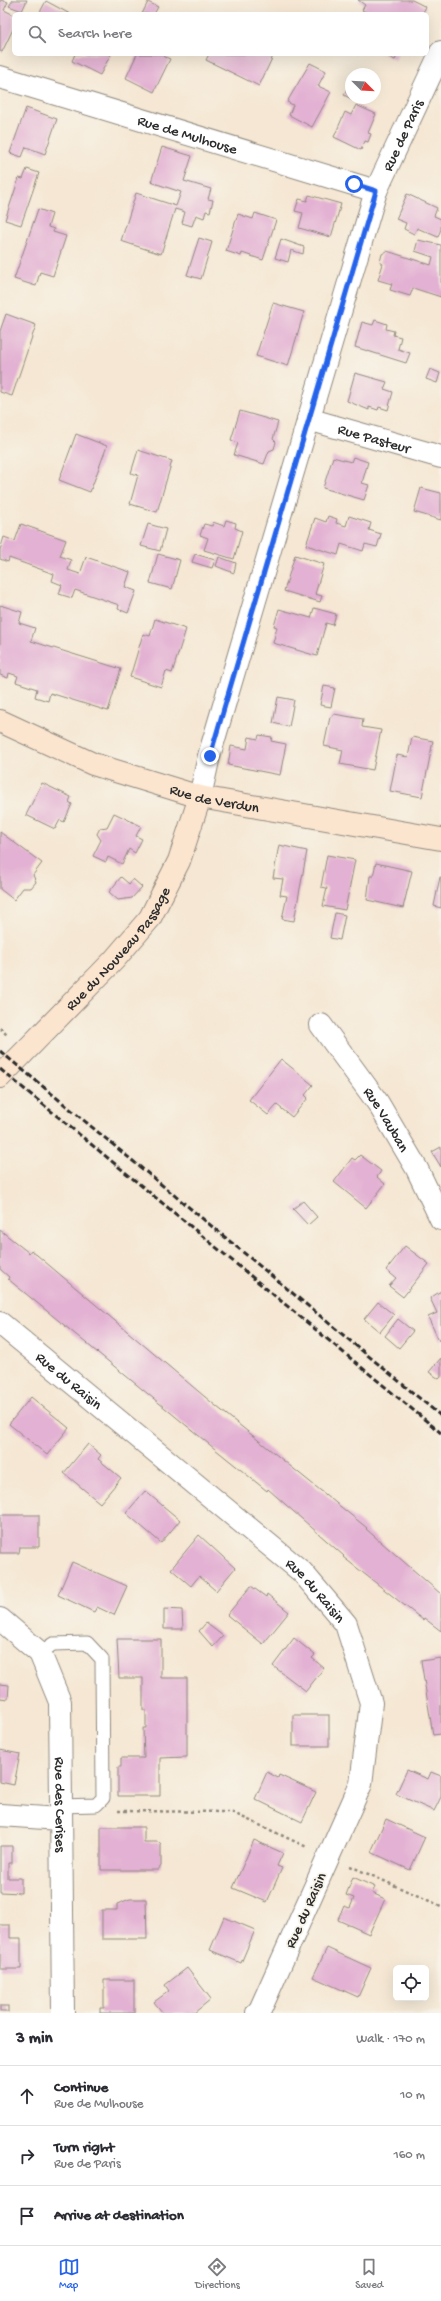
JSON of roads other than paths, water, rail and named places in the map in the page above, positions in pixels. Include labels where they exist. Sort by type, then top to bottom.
[{"type":"main road","name":"Rue de Verdun","points":[[0,721],[93,764],[200,797],[441,839]]},
{"type":"main road","name":"Rue du Nouveau Passage","points":[[0,1077],[114,960],[150,918],[179,861],[200,797]]},
{"type":"street","name":"Rue de Paris","points":[[200,797],[308,419],[376,191],[439,59]]},
{"type":"street","name":"Rue de Mulhouse","points":[[0,77],[376,191]]},
{"type":"street","name":"Rue Pasteur","points":[[308,419],[441,457]]},
{"type":"street","name":"Rue Vauban","points":[[321,1025],[378,1103],[417,1170],[441,1220]]},
{"type":"street","name":"Rue du Raisin","points":[[0,1323],[302,1572],[346,1624],[371,1703],[362,1784],[260,2010],[256,2013]]},
{"type":"street","name":"Rue des Cerises","points":[[0,1619],[40,1653],[60,1702],[63,2013]]},
{"type":"street","points":[[0,1815],[60,1813]]},
{"type":"lane","points":[[40,1653],[53,1644],[87,1643],[102,1659],[104,1798],[96,1805],[60,1813]]},
{"type":"railway","points":[[0,1051],[441,1416]]},
{"type":"railway","points":[[0,1069],[441,1433]]}]
